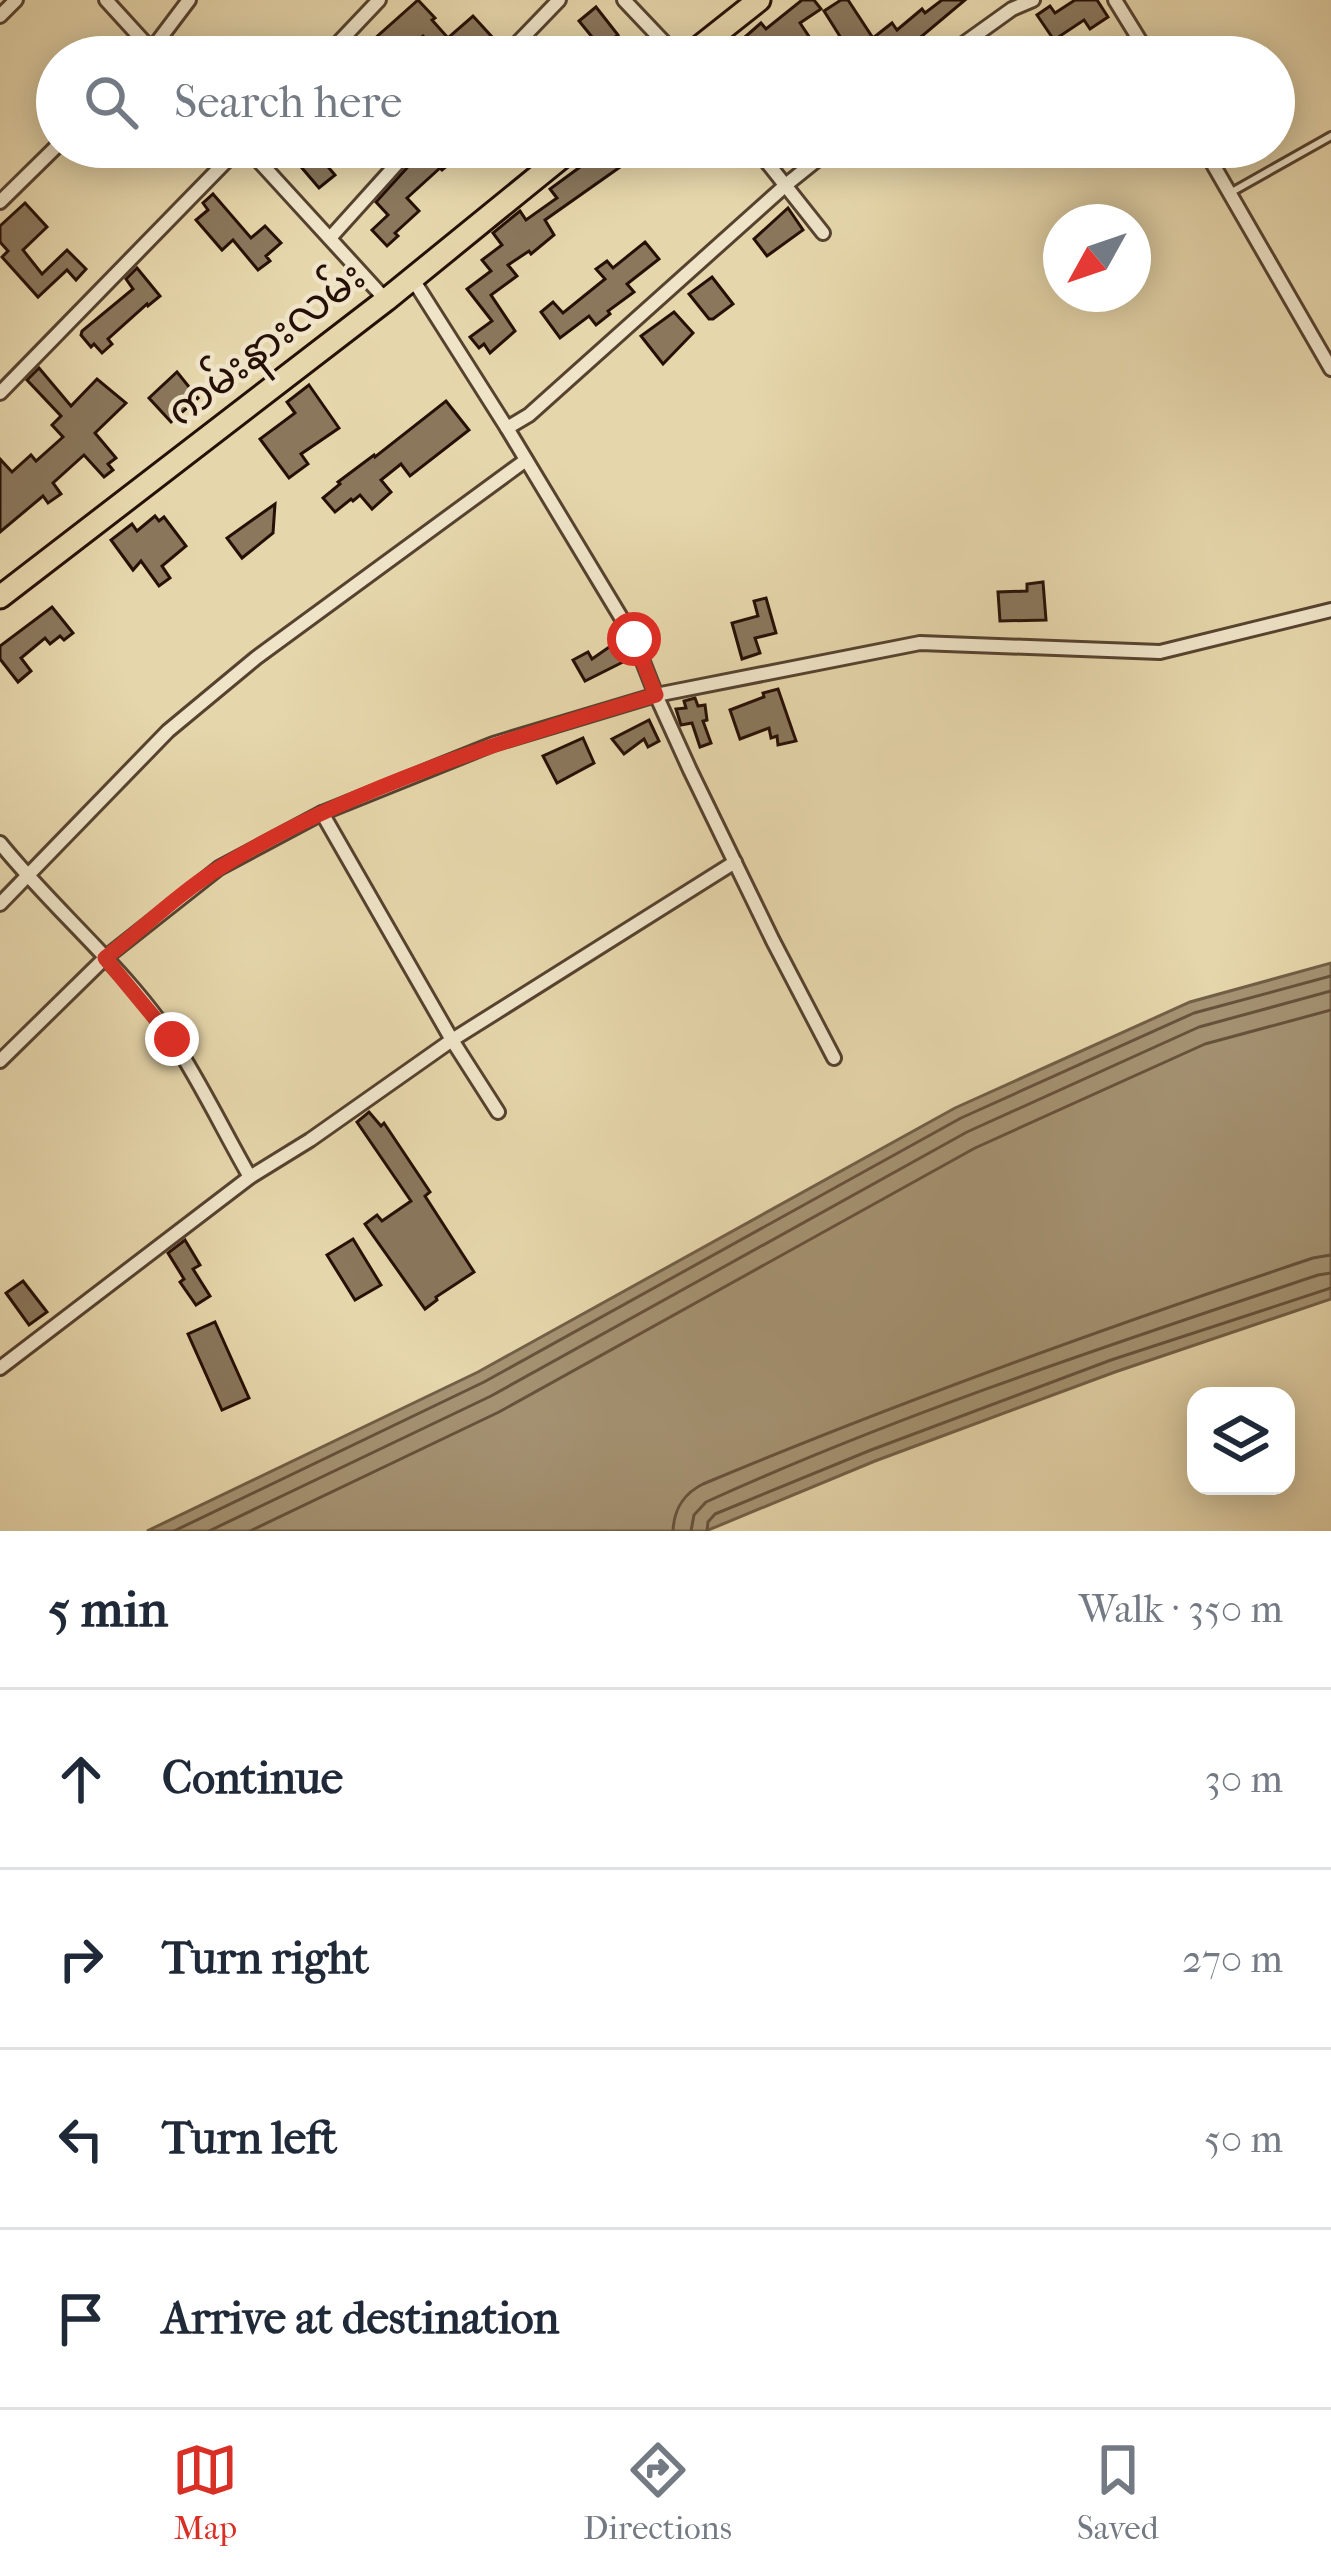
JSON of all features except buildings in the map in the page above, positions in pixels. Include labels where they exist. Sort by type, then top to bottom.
[{"type":"main road","points":[[714,36],[760,0]]},
{"type":"main road","name":"ကမ်းနားလမ်း","points":[[0,597],[386,300],[548,168]]},
{"type":"street","points":[[0,16],[16,0]]},
{"type":"street","points":[[106,0],[136,36]]},
{"type":"street","points":[[165,36],[190,0]]},
{"type":"street","points":[[345,36],[379,0]]},
{"type":"street","points":[[525,36],[559,0]]},
{"type":"street","points":[[623,0],[658,36]]},
{"type":"street","points":[[974,36],[1033,0]]},
{"type":"street","points":[[1115,0],[1137,36]]},
{"type":"street","points":[[0,202],[36,167]]},
{"type":"street","points":[[0,393],[222,168]]},
{"type":"street","points":[[263,168],[386,300]]},
{"type":"street","points":[[330,238],[393,168]]},
{"type":"street","points":[[773,168],[824,232]]},
{"type":"street","points":[[507,428],[530,415],[807,168]]},
{"type":"street","points":[[1215,168],[1331,369]]},
{"type":"street","points":[[412,278],[634,639],[734,862],[834,1058]]},
{"type":"street","points":[[0,904],[168,731],[256,658],[526,460]]},
{"type":"street","points":[[0,1061],[105,958],[219,868],[322,813],[493,744],[656,695],[920,643],[1160,652],[1331,610]]},
{"type":"street","points":[[322,813],[498,1112]]},
{"type":"street","points":[[0,843],[172,1039],[250,1177]]},
{"type":"street","points":[[0,1368],[250,1177],[452,1040],[734,862]]},
{"type":"lane","points":[[1295,156],[1331,136]]},
{"type":"lane","points":[[1230,193],[1274,168]]},
{"type":"water","points":[[1331,963],[1331,1299],[875,1461],[706,1531],[147,1531],[478,1372],[955,1108],[1190,1002]]},
{"type":"route","points":[[172,1039],[105,958],[219,868],[322,813],[493,744],[656,695],[634,639]]}]
